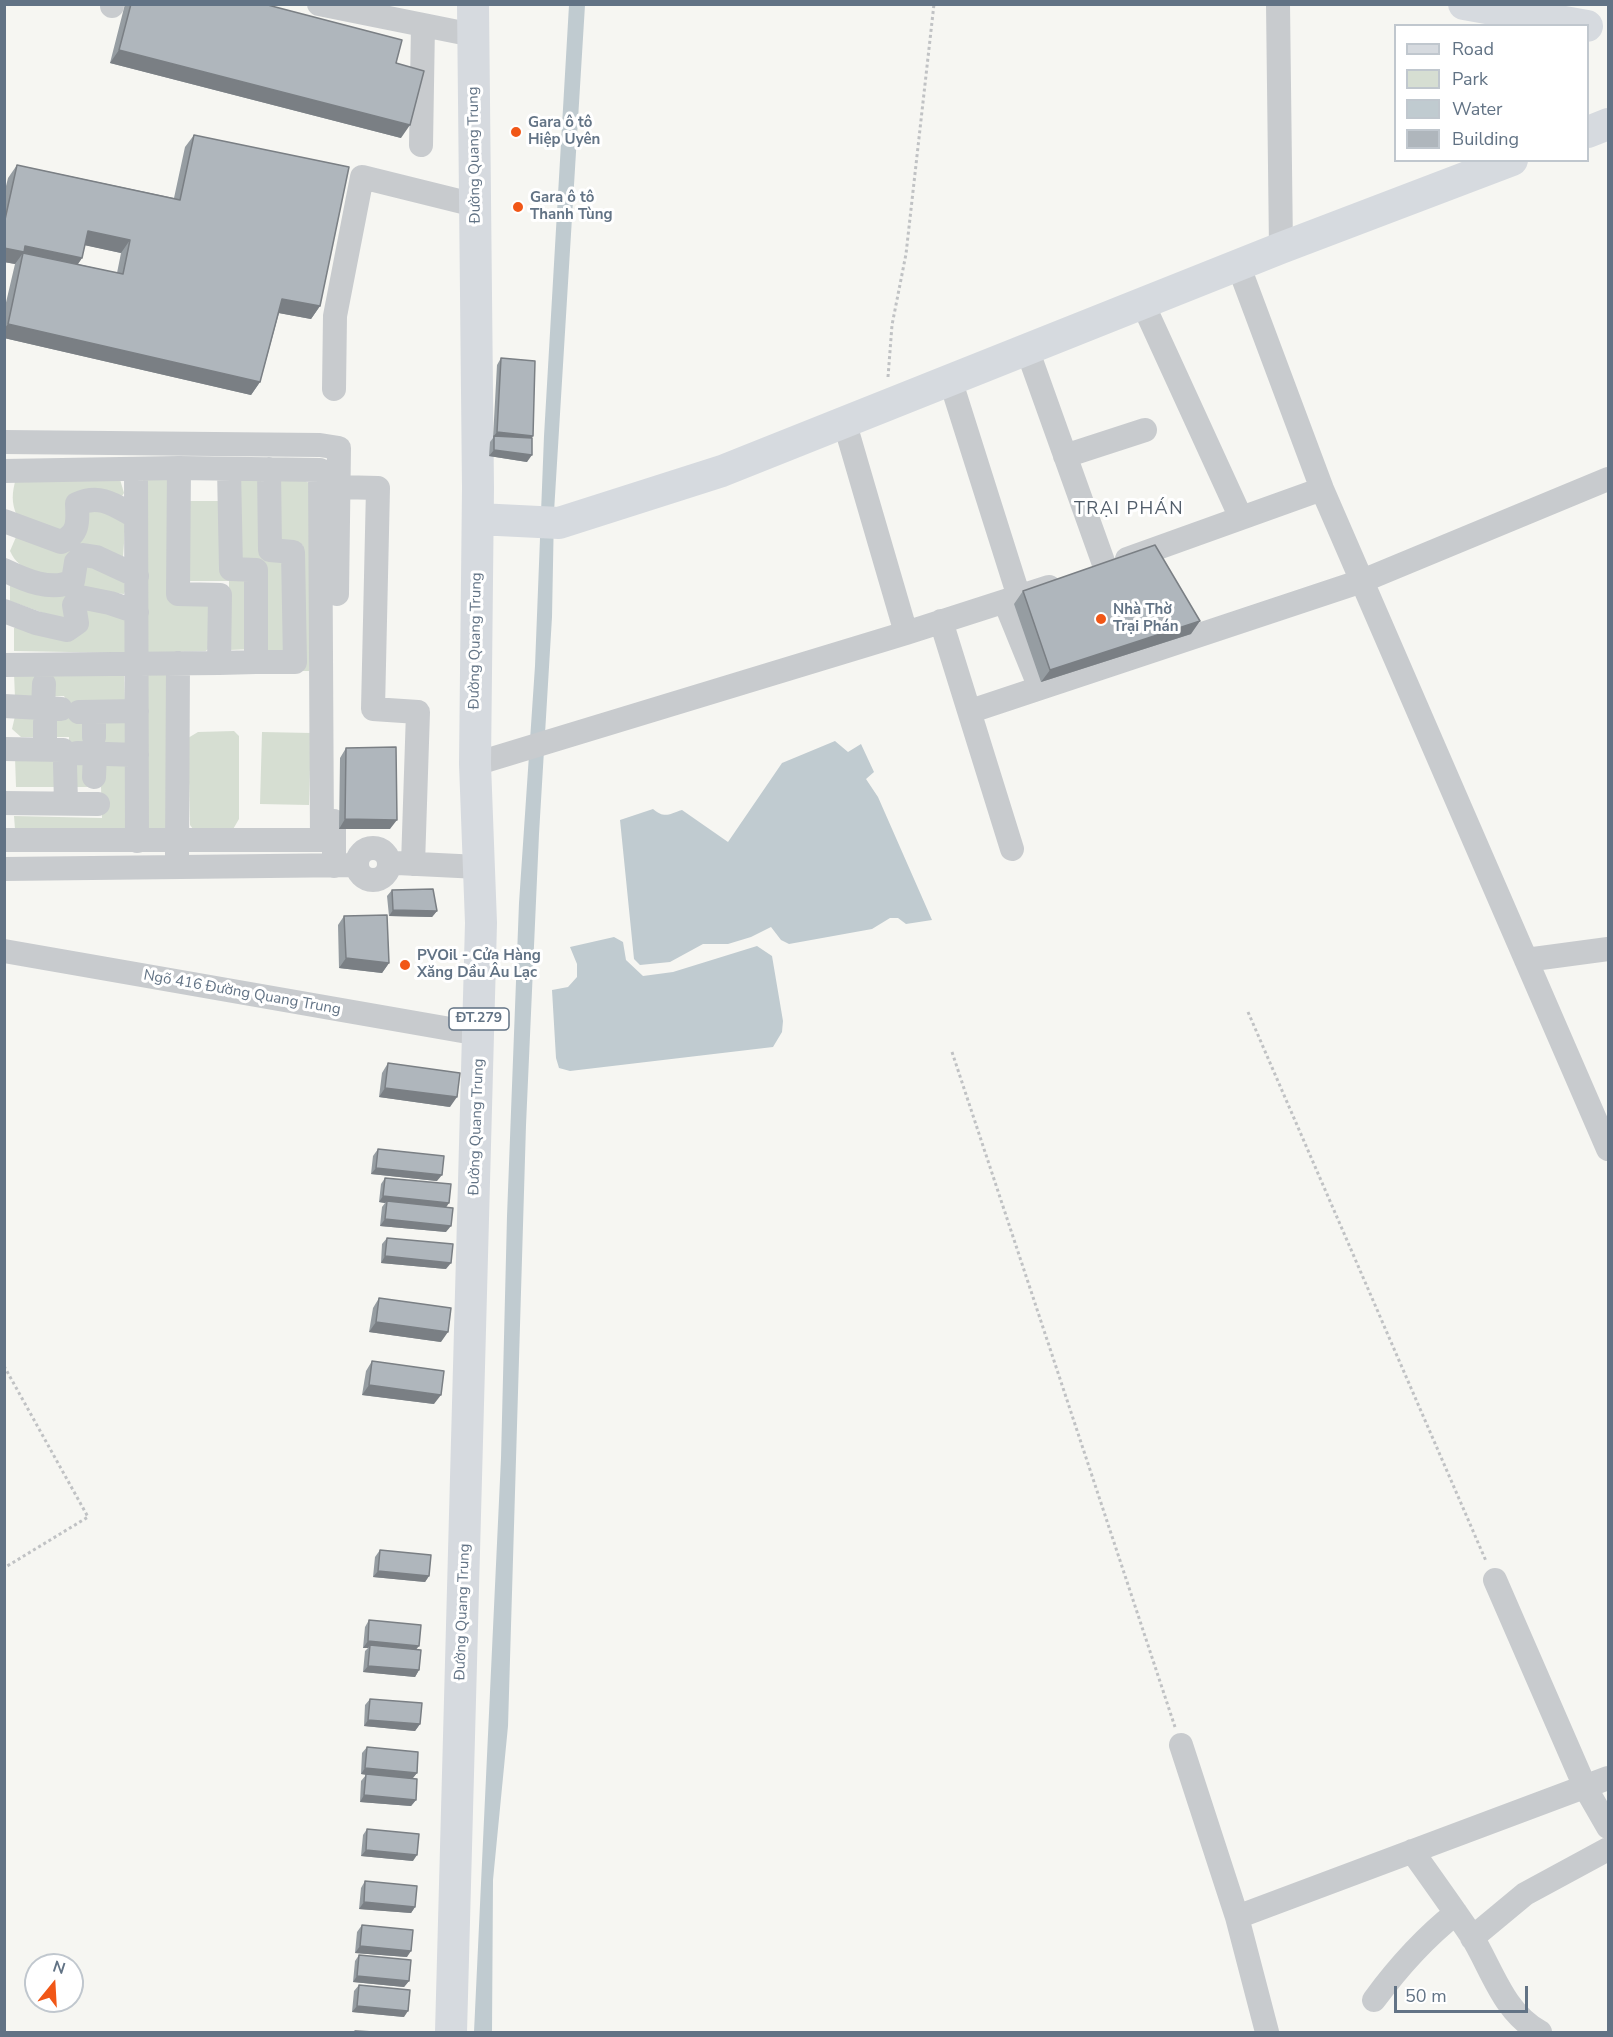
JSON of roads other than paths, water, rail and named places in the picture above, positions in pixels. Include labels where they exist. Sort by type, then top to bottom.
[{"type":"main road","name":"Đường Quang Trung","points":[[452,2032],[479,1034],[479,867],[475,764],[478,519],[473,4]]},
{"type":"main road","points":[[1487,13],[1572,24]]},
{"type":"main road","points":[[1589,26],[1608,29]]},
{"type":"main road","points":[[1589,131],[1608,124]]},
{"type":"main road","points":[[478,519],[547,522],[722,471],[1497,164]]},
{"type":"street","points":[[319,4],[473,35]]},
{"type":"street","points":[[1278,4],[1281,248]]},
{"type":"street","points":[[421,145],[423,25]]},
{"type":"street","points":[[334,389],[334,316],[362,177],[475,205]]},
{"type":"street","points":[[1239,267],[1322,489],[1608,1149]]},
{"type":"street","points":[[1143,304],[1241,518]]},
{"type":"street","points":[[1027,349],[1065,456],[1087,574]]},
{"type":"street","points":[[950,380],[1012,599],[1040,688]]},
{"type":"street","points":[[845,424],[906,633]]},
{"type":"street","points":[[1065,456],[1144,430]]},
{"type":"street","points":[[4,442],[320,445],[339,448],[345,865]]},
{"type":"street","points":[[179,468],[178,594],[220,595],[219,663]]},
{"type":"street","points":[[4,471],[179,468],[320,470],[322,840],[238,842],[4,840]]},
{"type":"street","points":[[136,469],[137,841]]},
{"type":"street","points":[[229,469],[231,569],[256,570],[256,662]]},
{"type":"street","points":[[4,665],[295,662],[293,552],[270,550],[269,470]]},
{"type":"street","points":[[970,711],[1362,581],[1608,479]]},
{"type":"street","points":[[338,487],[378,488],[373,709],[418,712],[401,863]]},
{"type":"street","points":[[475,764],[1012,599],[1322,489]]},
{"type":"street","points":[[4,521],[61,542],[71,538],[77,529],[77,504],[87,499],[98,498],[111,502],[136,518]]},
{"type":"street","points":[[4,570],[51,586],[64,586],[73,581],[76,562],[83,555],[96,557],[137,576]]},
{"type":"street","points":[[4,611],[36,623],[67,630],[77,622],[74,605],[80,597],[101,600],[137,612]]},
{"type":"street","points":[[941,621],[1012,849]]},
{"type":"street","points":[[177,867],[178,663]]},
{"type":"street","points":[[44,684],[64,712],[73,751],[66,803]]},
{"type":"street","points":[[4,706],[64,712],[137,711]]},
{"type":"street","points":[[64,712],[73,751],[94,777]]},
{"type":"street","points":[[4,749],[137,755]]},
{"type":"street","points":[[4,803],[98,804]]},
{"type":"street","points":[[237,867],[238,842]]},
{"type":"street","points":[[4,869],[345,865],[372,848],[384,852],[401,863],[479,867]]},
{"type":"street","points":[[1528,965],[1608,950]]},
{"type":"street","name":"Ngõ 416 Đường Quang Trung","points":[[4,951],[479,1034]]},
{"type":"street","points":[[1495,1580],[1585,1787],[1608,1827]]},
{"type":"street","points":[[1181,1745],[1237,1917],[1267,2032]]},
{"type":"street","points":[[1237,1917],[1608,1778]]},
{"type":"street","points":[[1472,1938],[1525,1894],[1608,1849]]},
{"type":"street","points":[[1412,1851],[1472,1938],[1510,2007],[1522,2022],[1539,2032]]},
{"type":"street","points":[[1374,2000],[1411,1951],[1456,1913]]},
{"type":"water","points":[[569,5],[585,5],[554,512],[552,617],[539,834],[526,1125],[508,1726],[493,1880],[492,2032],[474,2032],[501,1458],[507,1216],[519,903],[535,666],[544,436]]},
{"type":"water","points":[[835,741],[848,752],[861,744],[874,772],[866,779],[878,797],[932,920],[906,924],[898,918],[890,918],[872,929],[789,944],[781,940],[771,927],[751,937],[728,944],[703,944],[670,962],[640,965],[634,959],[620,820],[653,809],[664,815],[682,810],[728,842],[782,763]]},
{"type":"water","points":[[614,937],[623,942],[626,960],[643,976],[673,972],[757,946],[772,956],[783,1021],[782,1032],[773,1047],[570,1071],[559,1068],[556,1058],[552,990],[568,987],[577,977],[577,964],[570,947]]},
{"type":"place","name":"Gara ô tô Hiệp Uyên","points":[[516,132]]},
{"type":"place","name":"Gara ô tô Thanh Tùng","points":[[518,207]]},
{"type":"place","name":"Nhà Thờ Trại Phán","points":[[1101,619]]},
{"type":"place","name":"PVOil - Cửa Hàng Xăng Dầu Âu Lạc","points":[[405,965]]},
{"type":"district","name":"TRẠI PHÁN","points":[[1129,510]]}]
